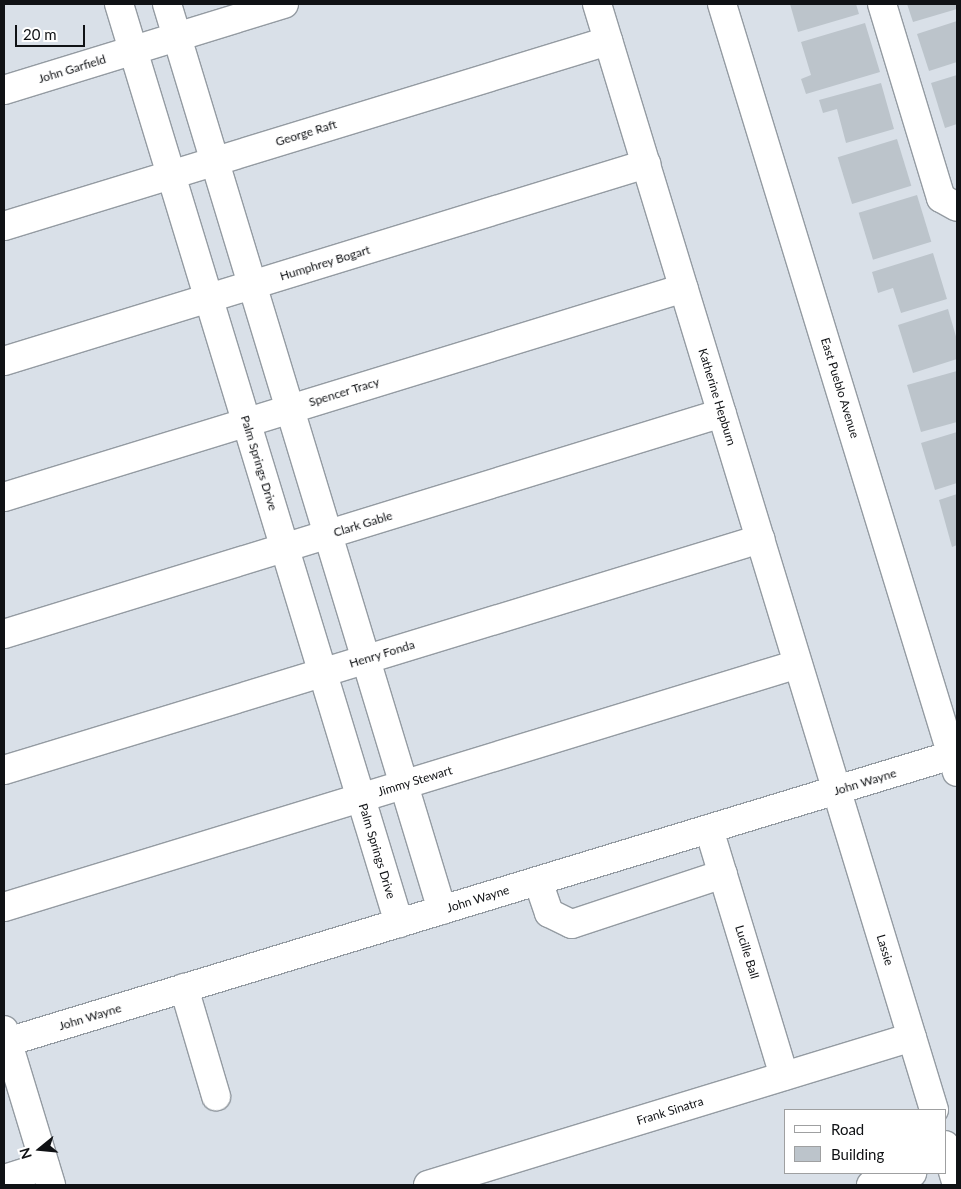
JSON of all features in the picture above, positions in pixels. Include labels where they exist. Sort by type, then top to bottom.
[{"type":"street","name":"Palm Springs Drive","points":[[119,4],[399,923]]},
{"type":"street","points":[[167,4],[442,910]]},
{"type":"street","name":"John Garfield","points":[[4,90],[284,4]]},
{"type":"street","name":"Katherine Hepburn","points":[[597,4],[836,790]]},
{"type":"street","name":"East Pueblo Avenue","points":[[722,4],[955,764]]},
{"type":"street","points":[[882,4],[941,198],[957,207]]},
{"type":"street","name":"George Raft","points":[[4,226],[608,41]]},
{"type":"street","name":"Humphrey Bogart","points":[[4,361],[646,164]]},
{"type":"street","name":"Spencer Tracy","points":[[4,496],[684,288]]},
{"type":"street","name":"Clark Gable","points":[[4,634],[722,413]]},
{"type":"street","name":"Henry Fonda","points":[[4,770],[760,539]]},
{"type":"street","name":"Jimmy Stewart","points":[[4,907],[798,664]]},
{"type":"street","name":"John Wayne","points":[[5,1038],[184,988],[836,790],[955,764]]},
{"type":"street","name":"Lassie","points":[[836,790],[934,1109]]},
{"type":"street","name":"Lucille Ball","points":[[709,829],[784,1076]]},
{"type":"street","points":[[538,881],[550,913],[572,924],[723,874]]},
{"type":"street","points":[[184,988],[216,1096]]},
{"type":"street","name":"Frank Sinatra","points":[[428,1185],[912,1037]]},
{"type":"street","points":[[4,1178],[48,1176],[5,1038]]},
{"type":"street","points":[[871,1185],[909,1174]]},
{"type":"building","points":[[790,4],[856,4],[859,14],[798,32]]},
{"type":"building","points":[[907,4],[957,4],[957,9],[913,22]]},
{"type":"building","points":[[957,21],[957,62],[929,71],[917,34]]},
{"type":"building","points":[[865,23],[880,72],[806,94],[801,79],[811,75],[801,42]]},
{"type":"building","points":[[957,75],[957,124],[945,128],[931,83]]},
{"type":"building","points":[[881,83],[894,129],[846,143],[837,109],[823,113],[819,100]]},
{"type":"building","points":[[897,139],[911,186],[852,204],[838,157]]},
{"type":"building","points":[[917,195],[931,242],[873,260],[859,213]]},
{"type":"building","points":[[933,253],[947,299],[901,313],[893,288],[878,293],[872,272]]},
{"type":"building","points":[[948,309],[957,340],[957,359],[913,373],[898,325]]},
{"type":"building","points":[[957,371],[957,422],[921,432],[907,385]]},
{"type":"building","points":[[957,432],[957,483],[935,490],[921,443]]},
{"type":"building","points":[[957,494],[957,545],[952,547],[939,500]]}]
